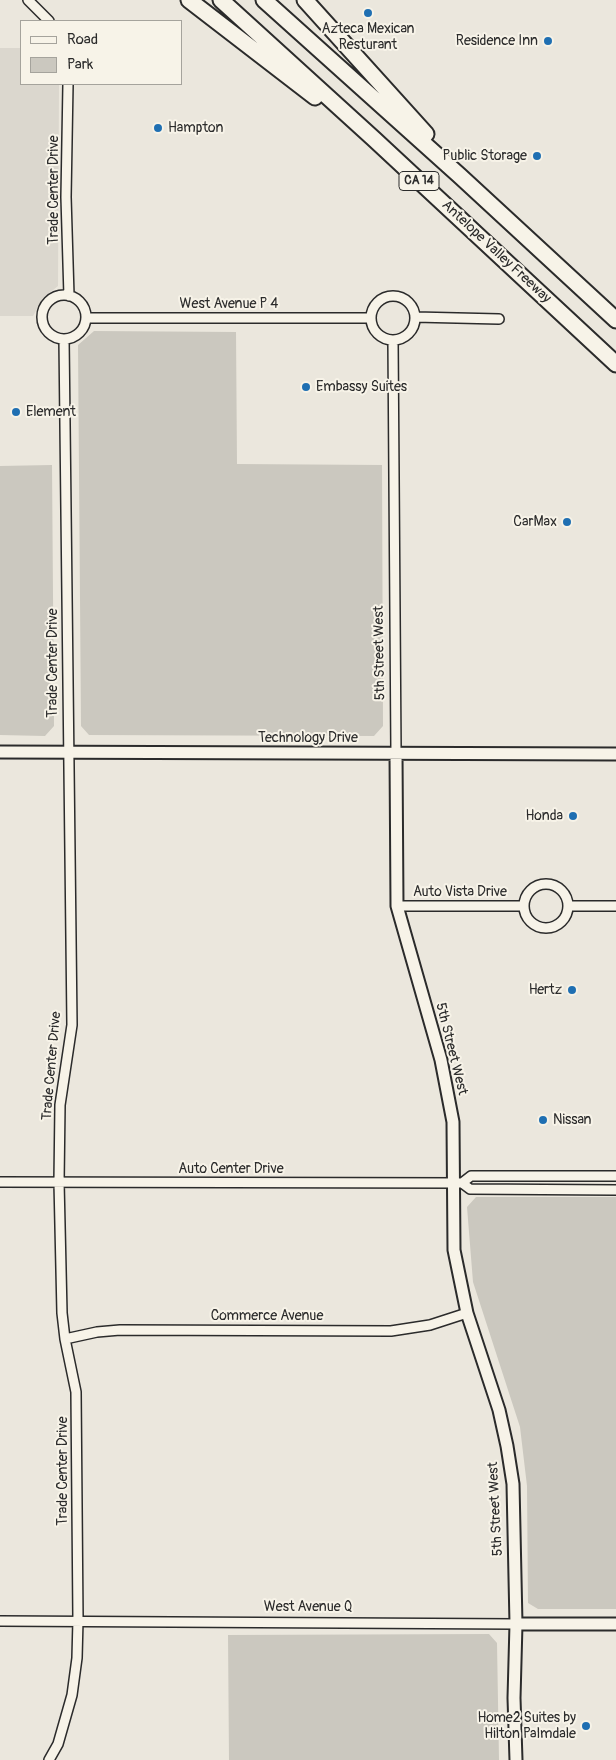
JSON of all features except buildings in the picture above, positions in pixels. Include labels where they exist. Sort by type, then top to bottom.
[{"type":"highway","points":[[189,0],[319,100],[374,139]]},
{"type":"highway","name":"Antelope Valley Freeway","points":[[221,0],[616,364]]},
{"type":"highway","name":"CA 14","points":[[264,0],[460,176],[616,320]]},
{"type":"highway","points":[[305,0],[444,153],[460,176]]},
{"type":"street","points":[[28,0],[48,20]]},
{"type":"street","name":"Trade Center Drive","points":[[68,85],[66,198],[69,296]]},
{"type":"street","points":[[69,296],[82,304],[86,318],[83,328],[78,334],[72,338],[64,339],[57,338],[46,328],[43,314],[48,302],[55,298],[69,296]]},
{"type":"street","points":[[388,296],[396,296],[410,303],[415,317],[411,331],[406,336],[393,340],[379,335],[374,329],[371,318],[375,305],[388,296]]},
{"type":"street","points":[[415,317],[499,319]]},
{"type":"street","name":"West Avenue P 4","points":[[86,318],[371,318]]},
{"type":"street","name":"Trade Center Drive","points":[[49,1760],[58,1744],[72,1695],[77,1658],[78,1620],[76,1392],[65,1339],[62,1313],[59,1182],[60,1105],[72,1025],[64,339]]},
{"type":"street","name":"5th Street West","points":[[393,340],[397,906],[441,1060],[453,1122],[457,1183],[454,1250],[467,1313],[499,1410],[513,1484],[516,1760]]},
{"type":"street","name":"Technology Drive","points":[[0,752],[616,754]]},
{"type":"street","name":"Auto Vista Drive","points":[[546,883],[555,884],[562,890],[569,906],[562,922],[557,927],[546,928],[535,926],[526,916],[523,906],[525,897],[530,890],[536,885],[546,883]]},
{"type":"street","name":"Auto Vista Drive","points":[[397,906],[523,906]]},
{"type":"street","points":[[569,906],[616,906]]},
{"type":"street","name":"Auto Center Drive","points":[[457,1183],[471,1176],[616,1176]]},
{"type":"street","name":"Auto Center Drive","points":[[0,1182],[457,1183],[470,1189],[616,1190]]},
{"type":"street","name":"Commerce Avenue","points":[[65,1339],[97,1332],[120,1330],[391,1330],[430,1325],[467,1313]]},
{"type":"street","name":"West Avenue Q","points":[[0,1620],[616,1624]]},
{"type":"shaded area","points":[[0,48],[20,48],[20,85],[59,85],[58,286],[43,298],[33,316],[0,316]]},
{"type":"green space","points":[[94,331],[236,332],[237,464],[382,465],[383,726],[374,736],[89,735],[81,726],[78,345]]},
{"type":"green space","points":[[52,465],[54,726],[45,736],[0,735],[0,466]]},
{"type":"green space","points":[[476,1197],[616,1197],[616,1609],[538,1609],[528,1603],[527,1486],[520,1427],[473,1282],[467,1207]]},
{"type":"green space","points":[[489,1634],[497,1643],[499,1760],[229,1760],[228,1635]]},
{"type":"place","name":"Azteca Mexican Resturant","points":[[368,13]]},
{"type":"place","name":"Residence Inn","points":[[548,41]]},
{"type":"place","name":"Hampton","points":[[158,128]]},
{"type":"place","name":"Public Storage","points":[[537,156]]},
{"type":"place","name":"Embassy Suites","points":[[306,387]]},
{"type":"place","name":"Element","points":[[16,412]]},
{"type":"place","name":"CarMax","points":[[567,522]]},
{"type":"place","name":"Honda","points":[[573,816]]},
{"type":"place","name":"Hertz","points":[[572,990]]},
{"type":"place","name":"Nissan","points":[[543,1120]]},
{"type":"place","name":"Home2 Suites by Hilton Palmdale","points":[[586,1726]]}]
